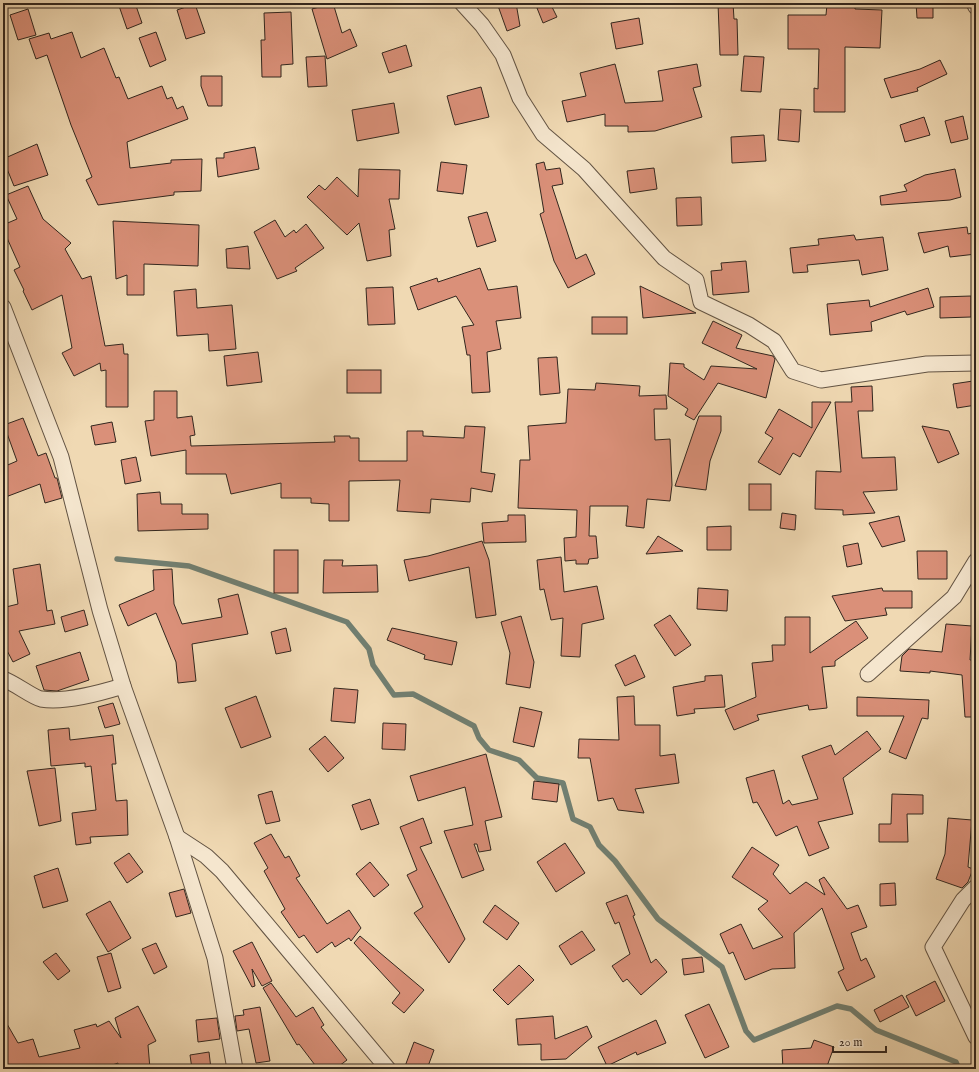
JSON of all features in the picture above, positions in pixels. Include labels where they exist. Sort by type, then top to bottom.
[{"type":"street","points":[[462,3],[482,25],[503,55],[520,98],[543,134],[584,169],[664,258],[696,280],[701,302],[749,325],[774,341],[793,371],[821,380],[927,364],[976,363]]},
{"type":"street","points":[[974,3],[976,7]]},
{"type":"street","points":[[3,307],[61,457],[100,610],[123,686],[177,837],[215,958],[234,1069]]},
{"type":"street","points":[[868,674],[954,597],[976,561]]},
{"type":"street","points":[[3,679],[14,683],[40,699],[69,698],[123,686]]},
{"type":"street","points":[[177,837],[206,856],[222,871],[388,1069]]},
{"type":"street","points":[[976,887],[964,900],[933,947],[976,1037]]},
{"type":"building","points":[[118,3],[135,3],[142,23],[127,29]]},
{"type":"building","points":[[333,3],[342,33],[350,29],[357,46],[327,59],[312,9]]},
{"type":"building","points":[[497,3],[516,3],[520,26],[507,31]]},
{"type":"building","points":[[550,3],[557,17],[543,23],[537,8]]},
{"type":"building","points":[[718,3],[733,3],[734,19],[737,19],[738,55],[720,55]]},
{"type":"building","points":[[916,3],[933,3],[933,18],[917,18]]},
{"type":"building","points":[[195,4],[205,33],[186,39],[177,10]]},
{"type":"building","points":[[827,4],[855,6],[855,9],[882,10],[880,48],[845,47],[845,112],[814,112],[814,88],[818,89],[819,49],[788,49],[788,15],[826,15]]},
{"type":"building","points":[[28,9],[36,35],[18,40],[10,15]]},
{"type":"building","points":[[291,12],[293,64],[281,65],[281,77],[262,77],[261,40],[265,40],[264,13]]},
{"type":"building","points":[[639,18],[643,44],[616,49],[611,23]]},
{"type":"building","points":[[72,32],[81,58],[104,48],[116,78],[119,77],[128,99],[162,86],[167,99],[172,97],[177,109],[183,106],[188,119],[127,142],[130,168],[171,163],[171,160],[202,159],[201,191],[174,192],[174,195],[98,205],[86,180],[92,177],[71,125],[47,55],[36,59],[29,39],[49,33],[51,39]]},
{"type":"building","points":[[156,32],[166,60],[150,67],[139,38]]},
{"type":"building","points":[[406,45],[412,66],[389,73],[382,53]]},
{"type":"building","points":[[325,56],[327,86],[308,87],[306,57]]},
{"type":"building","points":[[744,56],[764,57],[761,92],[741,91]]},
{"type":"building","points":[[940,60],[947,74],[917,88],[918,91],[891,98],[884,79],[920,69]]},
{"type":"building","points":[[615,64],[625,103],[663,101],[658,71],[697,64],[701,86],[693,88],[702,117],[655,131],[628,132],[628,126],[605,126],[605,114],[567,122],[562,101],[586,96],[580,73]]},
{"type":"building","points":[[201,76],[222,76],[222,106],[208,106],[201,86]]},
{"type":"building","points":[[481,87],[489,117],[455,125],[447,96]]},
{"type":"building","points":[[394,103],[399,133],[357,141],[352,110]]},
{"type":"building","points":[[780,109],[801,110],[799,142],[778,140]]},
{"type":"building","points":[[963,116],[968,139],[951,143],[945,121]]},
{"type":"building","points":[[924,117],[930,135],[905,142],[900,125]]},
{"type":"building","points":[[764,135],[766,161],[732,163],[731,137]]},
{"type":"building","points":[[37,144],[48,175],[14,186],[3,159]]},
{"type":"building","points":[[255,147],[259,169],[218,177],[216,158],[224,158],[224,153]]},
{"type":"building","points":[[441,162],[467,165],[463,194],[437,191]]},
{"type":"building","points":[[544,162],[546,170],[560,168],[563,184],[552,186],[576,259],[586,254],[595,274],[568,288],[554,261],[540,214],[544,212],[536,164]]},
{"type":"building","points":[[654,168],[657,189],[630,193],[627,171]]},
{"type":"building","points":[[359,169],[400,170],[399,199],[389,199],[395,229],[389,230],[391,256],[367,261],[359,223],[347,235],[307,197],[319,185],[325,190],[337,177],[358,197]]},
{"type":"building","points":[[955,169],[961,197],[950,200],[881,205],[880,196],[907,191],[904,185],[925,175]]},
{"type":"building","points":[[28,186],[43,219],[71,243],[65,249],[82,279],[91,276],[105,346],[123,344],[124,354],[128,354],[128,407],[106,407],[106,370],[101,371],[100,363],[74,376],[62,353],[72,348],[62,295],[32,310],[23,291],[24,290],[14,270],[20,267],[3,229],[3,225],[17,219],[6,195]]},
{"type":"building","points":[[701,197],[702,225],[677,226],[676,198]]},
{"type":"building","points":[[487,212],[496,241],[477,247],[468,217]]},
{"type":"building","points":[[275,220],[285,237],[294,230],[296,233],[306,224],[324,248],[295,268],[297,271],[277,279],[254,232]]},
{"type":"building","points":[[113,221],[199,225],[198,266],[144,264],[144,295],[127,295],[127,275],[116,279]]},
{"type":"building","points":[[967,227],[968,234],[976,232],[976,254],[950,257],[948,246],[924,253],[918,233]]},
{"type":"building","points":[[854,235],[856,240],[883,237],[888,270],[862,275],[859,260],[807,265],[808,272],[793,273],[790,248],[819,245],[818,239]]},
{"type":"building","points":[[248,246],[250,269],[227,268],[226,249]]},
{"type":"building","points":[[746,261],[749,292],[713,295],[711,271],[722,270],[721,263]]},
{"type":"building","points":[[480,268],[488,290],[517,286],[521,318],[496,321],[501,349],[487,352],[490,392],[472,393],[470,355],[467,355],[462,327],[474,325],[456,296],[418,310],[410,287],[437,278],[438,282]]},
{"type":"building","points":[[640,286],[696,313],[643,318]]},
{"type":"building","points":[[393,287],[395,324],[368,325],[366,288]]},
{"type":"building","points":[[928,288],[934,307],[907,315],[905,311],[871,322],[872,331],[830,335],[827,304],[869,300],[870,307]]},
{"type":"building","points":[[196,289],[197,308],[232,305],[236,349],[209,351],[208,334],[177,336],[174,291]]},
{"type":"building","points":[[971,296],[971,317],[940,318],[940,297]]},
{"type":"building","points":[[592,317],[627,317],[627,334],[592,334]]},
{"type":"building","points":[[713,321],[742,335],[736,348],[773,356],[775,359],[766,398],[718,383],[694,420],[685,415],[688,409],[668,396],[670,363],[684,364],[684,367],[704,380],[711,366],[757,369],[702,343]]},
{"type":"building","points":[[258,352],[262,382],[227,386],[224,356]]},
{"type":"building","points":[[557,357],[560,393],[540,395],[538,358]]},
{"type":"building","points":[[347,370],[381,370],[381,393],[347,393]]},
{"type":"building","points":[[973,381],[976,405],[957,408],[953,384]]},
{"type":"building","points":[[596,383],[640,386],[639,396],[666,395],[667,409],[654,409],[655,440],[670,439],[672,485],[670,501],[647,499],[644,528],[626,526],[628,506],[590,506],[589,536],[596,536],[598,558],[589,559],[588,564],[576,564],[576,560],[565,561],[564,538],[576,537],[577,510],[518,508],[520,460],[530,460],[528,426],[566,423],[568,389],[595,390]]},
{"type":"building","points":[[872,386],[873,411],[858,411],[862,458],[895,457],[897,490],[863,492],[875,513],[843,515],[843,510],[815,509],[816,471],[841,472],[835,402],[852,402],[851,387]]},
{"type":"building","points":[[154,391],[177,391],[177,418],[192,416],[195,435],[190,436],[191,446],[335,442],[334,436],[350,436],[350,438],[359,438],[359,461],[407,461],[407,431],[423,431],[423,436],[464,438],[465,426],[485,427],[481,472],[495,474],[492,492],[471,488],[470,502],[431,499],[430,513],[397,511],[400,480],[349,481],[349,521],[329,521],[329,504],[311,503],[311,498],[281,498],[281,483],[231,494],[226,474],[186,474],[186,450],[151,456],[145,421],[154,420]]},
{"type":"building","points":[[812,402],[831,402],[800,457],[793,453],[780,475],[758,462],[773,438],[765,433],[779,409],[812,428]]},
{"type":"building","points":[[699,416],[721,416],[721,431],[710,461],[706,490],[675,486]]},
{"type":"building","points":[[23,418],[38,456],[46,453],[55,478],[57,478],[62,498],[45,503],[40,484],[3,498],[3,467],[17,461],[4,425]]},
{"type":"building","points":[[112,422],[116,442],[95,445],[91,426]]},
{"type":"building","points":[[922,426],[949,431],[959,454],[938,463]]},
{"type":"building","points":[[136,457],[141,481],[125,484],[121,460]]},
{"type":"building","points":[[749,484],[771,484],[771,510],[749,510]]},
{"type":"building","points":[[160,492],[161,504],[182,504],[182,514],[208,514],[208,529],[138,531],[137,494]]},
{"type":"building","points":[[782,513],[796,515],[795,530],[780,528]]},
{"type":"building","points":[[508,515],[525,515],[526,542],[484,543],[482,523],[508,521]]},
{"type":"building","points":[[899,516],[905,541],[882,547],[869,523]]},
{"type":"building","points":[[731,526],[731,550],[707,550],[707,527]]},
{"type":"building","points":[[658,536],[683,551],[646,554]]},
{"type":"building","points":[[482,541],[489,560],[496,615],[476,618],[469,567],[409,581],[404,560],[428,556]]},
{"type":"building","points":[[858,543],[862,564],[847,567],[843,546]]},
{"type":"building","points":[[274,550],[298,550],[298,593],[274,593]]},
{"type":"building","points":[[917,551],[947,551],[947,579],[918,579]]},
{"type":"building","points":[[561,557],[564,592],[597,586],[604,619],[582,624],[580,657],[561,656],[563,618],[551,620],[544,589],[540,590],[537,560]]},
{"type":"building","points":[[324,560],[343,560],[342,566],[377,565],[378,592],[323,593]]},
{"type":"building","points":[[40,564],[47,611],[52,610],[55,624],[19,631],[30,654],[13,662],[3,643],[3,600],[6,607],[18,604],[13,569]]},
{"type":"building","points":[[172,569],[174,604],[182,624],[222,617],[218,599],[238,594],[248,634],[192,644],[196,681],[178,683],[176,662],[156,613],[128,626],[119,605],[154,590],[153,570]]},
{"type":"building","points":[[698,588],[728,590],[727,611],[697,609]]},
{"type":"building","points":[[882,588],[883,591],[912,591],[912,608],[885,608],[887,615],[845,621],[832,596]]},
{"type":"building","points":[[84,610],[88,625],[65,632],[61,617]]},
{"type":"building","points":[[670,615],[691,645],[675,656],[654,625]]},
{"type":"building","points":[[521,616],[534,662],[530,688],[506,684],[510,653],[501,622]]},
{"type":"building","points":[[785,617],[810,617],[810,653],[856,621],[868,638],[835,661],[835,666],[822,667],[827,708],[809,710],[808,705],[757,715],[759,720],[734,730],[725,710],[756,697],[752,663],[773,661],[772,645],[785,645]]},
{"type":"building","points":[[946,624],[972,626],[970,660],[976,660],[976,717],[965,717],[962,675],[930,671],[930,673],[900,671],[902,656],[909,649],[942,652]]},
{"type":"building","points":[[286,628],[291,651],[276,654],[271,632]]},
{"type":"building","points":[[392,628],[457,642],[452,665],[424,659],[425,655],[387,640]]},
{"type":"building","points":[[80,652],[89,680],[57,691],[44,690],[36,666]]},
{"type":"building","points":[[635,655],[645,677],[625,686],[615,665]]},
{"type":"building","points":[[722,675],[725,707],[694,709],[695,713],[677,716],[673,687],[705,681],[705,676]]},
{"type":"building","points":[[334,688],[358,690],[355,723],[331,721]]},
{"type":"building","points":[[256,696],[271,737],[241,748],[225,708]]},
{"type":"building","points":[[634,696],[635,725],[660,725],[660,756],[675,754],[679,783],[635,789],[644,813],[618,810],[613,798],[598,801],[590,758],[578,758],[579,739],[619,740],[617,697]]},
{"type":"building","points":[[857,697],[929,700],[928,719],[922,718],[906,759],[889,752],[904,716],[857,716]]},
{"type":"building","points":[[113,703],[120,724],[105,728],[98,707]]},
{"type":"building","points":[[520,707],[542,712],[534,747],[513,742]]},
{"type":"building","points":[[383,723],[406,724],[405,750],[382,749]]},
{"type":"building","points":[[69,728],[70,740],[113,735],[116,764],[112,764],[116,801],[127,800],[128,835],[90,837],[91,843],[76,845],[72,813],[96,810],[91,766],[85,767],[85,763],[51,766],[48,730]]},
{"type":"building","points":[[867,731],[881,749],[843,778],[853,814],[818,822],[829,848],[809,856],[797,826],[776,836],[757,802],[753,803],[746,778],[774,770],[783,804],[789,800],[792,805],[818,799],[802,756],[831,745],[835,755]]},
{"type":"building","points":[[325,736],[344,758],[328,772],[309,749]]},
{"type":"building","points":[[486,754],[502,817],[485,821],[491,850],[479,852],[477,844],[474,844],[484,870],[462,878],[444,831],[473,825],[465,787],[418,801],[410,776]]},
{"type":"building","points":[[55,768],[61,821],[39,826],[27,771]]},
{"type":"building","points":[[534,781],[559,784],[557,802],[532,799]]},
{"type":"building","points":[[272,791],[280,821],[266,824],[258,795]]},
{"type":"building","points":[[892,794],[923,795],[923,814],[907,814],[908,842],[879,842],[879,824],[891,824]]},
{"type":"building","points":[[370,799],[379,824],[361,830],[352,805]]},
{"type":"building","points":[[423,818],[432,843],[420,847],[465,939],[449,963],[414,913],[423,907],[407,875],[417,870],[400,827]]},
{"type":"building","points":[[948,818],[972,820],[968,867],[973,869],[968,882],[962,888],[936,879],[945,854]]},
{"type":"building","points":[[271,834],[285,858],[289,856],[300,876],[296,878],[327,924],[349,910],[361,928],[351,941],[349,938],[335,947],[332,942],[317,953],[304,935],[299,938],[281,912],[285,909],[264,871],[268,868],[254,843]]},
{"type":"building","points":[[565,843],[585,873],[556,892],[537,862]]},
{"type":"building","points":[[752,847],[779,865],[773,874],[790,894],[806,882],[825,895],[819,880],[824,877],[847,909],[858,905],[867,927],[851,933],[861,961],[866,958],[875,977],[847,991],[838,972],[844,969],[822,908],[794,933],[795,968],[772,969],[745,980],[733,952],[729,954],[720,934],[741,924],[753,949],[783,937],[758,909],[768,901],[732,877]]},
{"type":"building","points":[[129,853],[143,872],[127,883],[114,863]]},
{"type":"building","points":[[370,862],[389,885],[374,897],[356,874]]},
{"type":"building","points":[[58,868],[68,901],[43,908],[34,876]]},
{"type":"building","points":[[895,883],[896,905],[880,906],[880,884]]},
{"type":"building","points":[[184,889],[191,913],[176,917],[169,893]]},
{"type":"building","points":[[627,895],[635,915],[633,916],[651,963],[656,959],[667,972],[641,995],[627,979],[623,982],[612,966],[630,954],[619,922],[615,924],[606,903]]},
{"type":"building","points":[[110,901],[131,938],[108,952],[86,914]]},
{"type":"building","points":[[495,905],[519,923],[507,940],[483,922]]},
{"type":"building","points":[[582,931],[595,950],[571,965],[559,946]]},
{"type":"building","points":[[360,936],[424,990],[404,1013],[392,1003],[400,993],[354,943]]},
{"type":"building","points":[[252,942],[272,981],[262,986],[252,969],[255,986],[252,987],[233,951]]},
{"type":"building","points":[[156,943],[167,967],[154,974],[142,949]]},
{"type":"building","points":[[56,953],[70,971],[58,980],[43,962]]},
{"type":"building","points":[[111,953],[121,988],[108,992],[97,957]]},
{"type":"building","points":[[702,957],[704,972],[684,975],[682,959]]},
{"type":"building","points":[[519,965],[534,980],[508,1005],[493,990]]},
{"type":"building","points":[[935,981],[945,1001],[916,1016],[906,996]]},
{"type":"building","points":[[271,983],[296,1017],[313,1007],[324,1025],[321,1027],[347,1060],[335,1069],[318,1069],[299,1044],[297,1045],[263,988]]},
{"type":"building","points":[[902,995],[909,1007],[880,1022],[874,1010]]},
{"type":"building","points":[[709,1004],[729,1047],[705,1058],[685,1015]]},
{"type":"building","points":[[138,1006],[156,1041],[148,1045],[150,1069],[118,1069],[118,1063],[101,1069],[3,1069],[3,1017],[18,1043],[33,1039],[39,1057],[80,1048],[74,1030],[96,1024],[97,1027],[109,1021],[121,1038],[115,1018]]},
{"type":"building","points":[[260,1007],[270,1061],[256,1063],[249,1029],[237,1031],[235,1016],[244,1015],[243,1010]]},
{"type":"building","points":[[553,1016],[555,1039],[587,1026],[592,1037],[566,1059],[541,1060],[541,1044],[518,1045],[516,1019]]},
{"type":"building","points":[[217,1018],[220,1039],[198,1042],[196,1020]]},
{"type":"building","points":[[656,1020],[666,1043],[637,1055],[636,1052],[607,1066],[598,1047]]},
{"type":"building","points":[[814,1040],[834,1047],[826,1069],[783,1069],[782,1050],[811,1048]]},
{"type":"building","points":[[414,1042],[434,1050],[427,1069],[404,1069]]},
{"type":"building","points":[[209,1052],[211,1069],[192,1069],[190,1055]]},
{"type":"waterway","points":[[117,559],[189,566],[347,622],[369,649],[373,665],[394,695],[413,694],[474,726],[479,738],[489,750],[519,760],[537,778],[563,783],[573,819],[590,827],[599,845],[615,861],[658,919],[722,967],[746,1031],[754,1040],[837,1006],[851,1009],[876,1030],[956,1062],[959,1069]]}]
